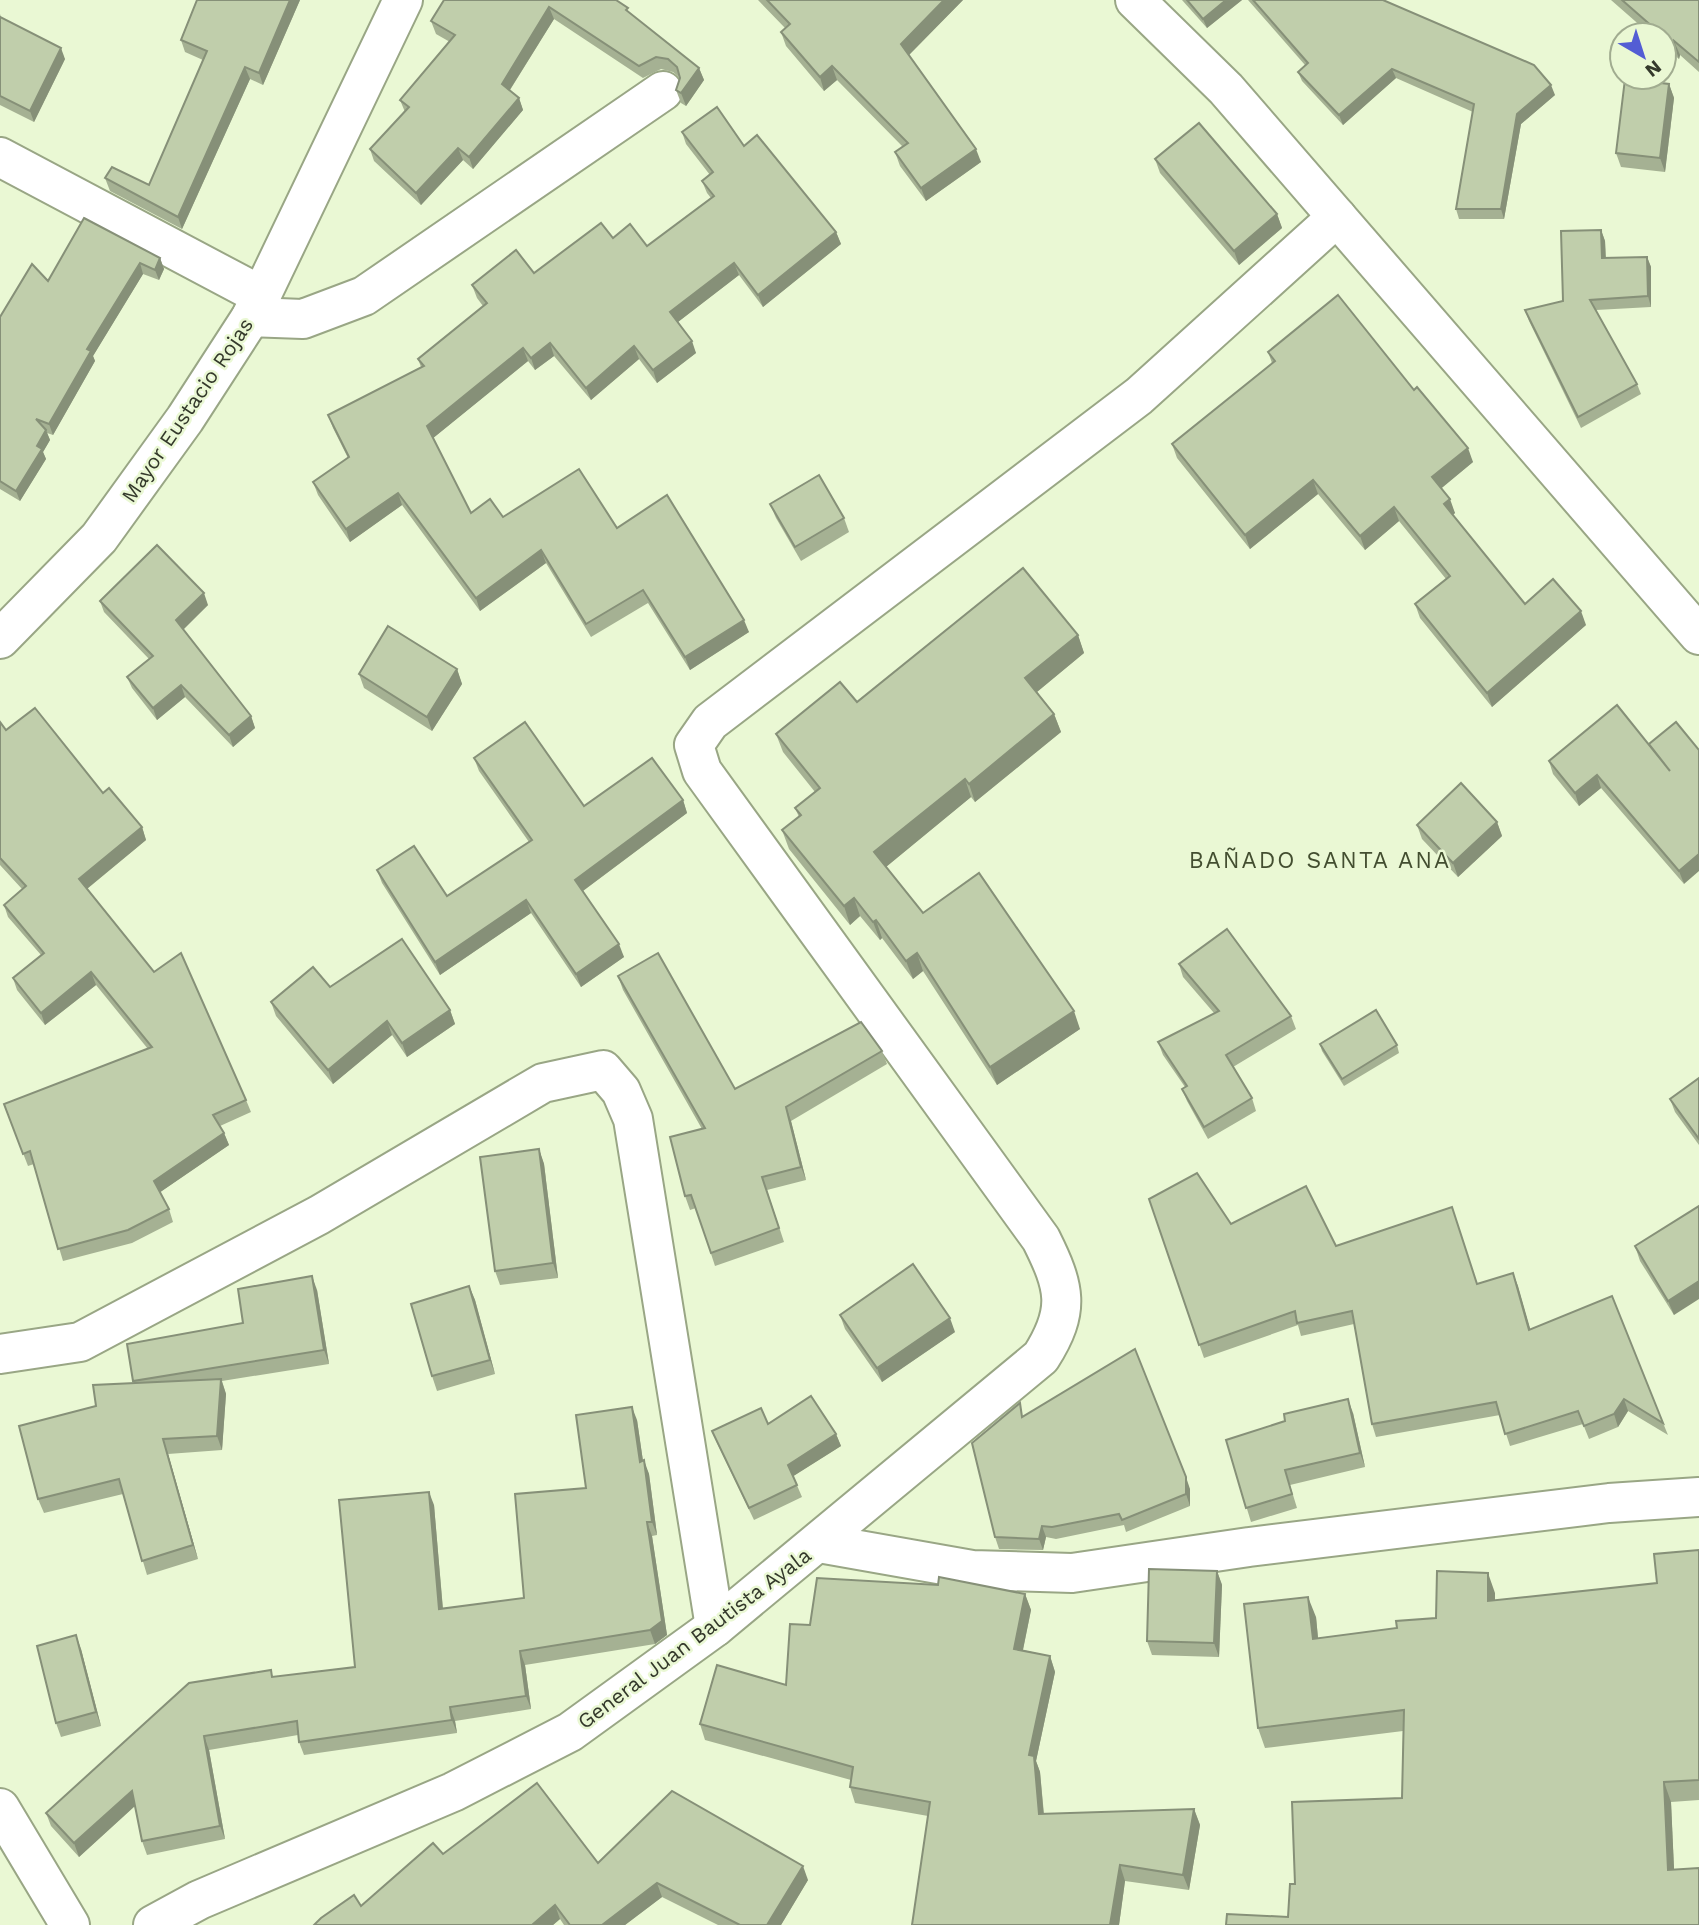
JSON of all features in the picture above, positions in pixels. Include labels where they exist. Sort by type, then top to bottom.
[{"type":"street","name":"Mayor Eustacio Rojas","points":[[0,639],[99,538],[185,419],[256,306],[403,0]]},
{"type":"street","points":[[1135,0],[1226,89],[1699,635]]},
{"type":"street","points":[[0,157],[256,306],[303,319],[364,296],[663,91]]},
{"type":"street","name":"General Juan Bautista Ayala","points":[[153,1925],[199,1900],[453,1792],[570,1732],[715,1627],[1041,1357],[1061,1320],[1063,1305],[1053,1262],[1041,1239],[702,771],[694,745],[710,722],[1139,396],[1337,217]]},
{"type":"street","points":[[0,1354],[80,1342],[319,1214],[543,1083],[603,1070],[621,1091],[633,1119],[715,1627]]},
{"type":"street","points":[[819,1543],[972,1570],[1072,1573],[1248,1547],[1596,1504],[1699,1497]]},
{"type":"street","points":[[0,1808],[70,1925]]},
{"type":"building","points":[[197,0],[290,0],[259,73],[245,67],[178,217],[105,178],[112,167],[149,185],[207,51],[181,40]]},
{"type":"building","points":[[444,0],[616,0],[699,68],[681,93],[676,90],[680,78],[677,67],[668,59],[656,57],[639,66],[549,7],[502,84],[519,98],[469,157],[458,148],[416,193],[370,149],[409,107],[400,100],[455,35],[431,21]]},
{"type":"building","points":[[767,0],[944,0],[901,44],[976,149],[921,188],[895,152],[908,143],[832,66],[820,77],[781,32],[790,24]]},
{"type":"building","points":[[1187,0],[1226,0],[1203,19]]},
{"type":"building","points":[[1253,0],[1383,0],[1534,65],[1551,85],[1517,114],[1501,209],[1456,209],[1474,104],[1392,69],[1339,115],[1298,72],[1308,63]]},
{"type":"building","points":[[1622,0],[1699,0],[1699,62],[1678,44],[1678,21],[1646,21]]},
{"type":"building","points":[[0,17],[61,48],[30,111],[0,96]]},
{"type":"building","points":[[1624,91],[1668,91],[1660,158],[1616,153]]},
{"type":"building","points":[[717,107],[744,146],[757,135],[836,232],[758,295],[734,263],[670,312],[692,341],[653,370],[634,346],[586,388],[550,343],[531,358],[523,348],[427,426],[471,513],[490,499],[503,517],[579,469],[617,528],[667,495],[744,620],[685,657],[643,590],[586,624],[541,550],[476,598],[398,493],[346,529],[313,482],[349,457],[328,415],[424,366],[418,359],[487,303],[472,285],[516,250],[534,273],[601,223],[613,238],[630,224],[647,246],[714,196],[702,181],[713,172],[682,132]]},
{"type":"building","points":[[1199,123],[1277,214],[1234,251],[1155,159]]},
{"type":"building","points":[[84,218],[160,258],[155,270],[140,263],[87,349],[91,351],[49,424],[36,419],[46,430],[37,446],[42,449],[16,491],[0,481],[0,317],[32,264],[48,281]]},
{"type":"building","points":[[1601,230],[1602,258],[1647,257],[1648,296],[1590,300],[1637,384],[1578,417],[1525,310],[1563,301],[1561,231]]},
{"type":"building","points":[[1338,295],[1414,390],[1417,387],[1468,448],[1432,477],[1450,499],[1444,504],[1525,604],[1553,579],[1581,611],[1487,693],[1415,604],[1450,576],[1394,507],[1360,536],[1313,480],[1245,535],[1172,444],[1275,361],[1268,352]]},
{"type":"building","points":[[819,475],[844,518],[795,547],[770,504]]},
{"type":"building","points":[[157,545],[204,593],[176,620],[251,716],[229,735],[181,685],[153,708],[127,677],[153,656],[100,601]]},
{"type":"building","points":[[1023,568],[1078,635],[1025,678],[1054,714],[969,784],[965,779],[874,852],[923,913],[979,873],[1074,1011],[990,1067],[917,953],[906,961],[876,920],[873,922],[854,898],[844,906],[782,830],[801,815],[795,808],[820,788],[776,734],[840,682],[857,702]]},
{"type":"building","points":[[388,626],[457,669],[427,717],[359,674]]},
{"type":"building","points":[[1617,705],[1670,771],[1649,744],[1676,722],[1699,750],[1699,854],[1679,871],[1597,775],[1575,793],[1549,761]]},
{"type":"building","points":[[35,708],[103,793],[109,788],[142,827],[79,879],[154,972],[181,953],[246,1100],[213,1115],[224,1133],[154,1181],[169,1209],[128,1230],[58,1249],[30,1151],[23,1154],[4,1104],[152,1047],[91,972],[41,1013],[13,978],[44,953],[4,905],[26,886],[0,858],[0,722],[6,730]]},
{"type":"building","points":[[525,722],[584,806],[652,758],[683,800],[575,880],[619,944],[576,974],[526,900],[435,962],[377,870],[414,846],[447,896],[532,840],[474,758]]},
{"type":"building","points":[[1461,783],[1497,822],[1453,863],[1417,825]]},
{"type":"building","points":[[1227,929],[1291,1016],[1226,1055],[1252,1098],[1204,1127],[1182,1089],[1187,1086],[1158,1042],[1219,1011],[1179,964]]},
{"type":"building","points":[[402,939],[450,1010],[402,1043],[387,1021],[328,1070],[271,1002],[313,967],[330,987]]},
{"type":"building","points":[[658,953],[735,1089],[861,1022],[882,1051],[786,1107],[801,1167],[762,1177],[779,1228],[711,1253],[691,1195],[685,1196],[670,1137],[705,1128],[618,976]]},
{"type":"building","points":[[1376,1010],[1397,1045],[1342,1079],[1320,1044]]},
{"type":"building","points":[[1699,1078],[1699,1139],[1670,1099]]},
{"type":"building","points":[[539,1149],[553,1263],[495,1271],[480,1157]]},
{"type":"building","points":[[1197,1173],[1231,1224],[1306,1186],[1336,1246],[1452,1207],[1477,1284],[1513,1273],[1529,1330],[1612,1296],[1663,1423],[1624,1399],[1614,1414],[1584,1426],[1578,1411],[1505,1434],[1496,1402],[1372,1424],[1352,1311],[1297,1323],[1295,1311],[1199,1345],[1149,1199]]},
{"type":"building","points":[[1699,1206],[1699,1281],[1668,1301],[1635,1246]]},
{"type":"building","points":[[913,1264],[950,1318],[877,1368],[840,1315]]},
{"type":"building","points":[[312,1276],[324,1350],[133,1381],[127,1344],[243,1323],[238,1289]]},
{"type":"building","points":[[469,1286],[490,1360],[432,1376],[411,1304]]},
{"type":"building","points":[[1135,1349],[1186,1477],[1186,1494],[1122,1520],[1119,1514],[1052,1527],[1042,1526],[1039,1539],[995,1537],[972,1443],[1020,1403],[1022,1417]]},
{"type":"building","points":[[221,1379],[217,1436],[163,1439],[193,1545],[142,1561],[119,1479],[38,1499],[19,1426],[96,1406],[93,1385]]},
{"type":"building","points":[[811,1396],[836,1434],[788,1465],[797,1485],[749,1508],[712,1431],[761,1408],[768,1424]]},
{"type":"building","points":[[1348,1399],[1360,1453],[1285,1470],[1292,1494],[1246,1508],[1226,1440],[1285,1421],[1284,1414]]},
{"type":"building","points":[[632,1407],[640,1462],[644,1460],[652,1522],[647,1522],[662,1621],[650,1630],[520,1651],[526,1696],[450,1707],[452,1720],[299,1742],[297,1721],[204,1736],[220,1826],[142,1841],[132,1791],[74,1843],[46,1813],[189,1683],[271,1670],[272,1677],[355,1667],[339,1500],[429,1492],[439,1609],[524,1598],[515,1494],[586,1488],[576,1415]]},
{"type":"building","points":[[1699,1550],[1699,1780],[1664,1782],[1668,1870],[1699,1868],[1699,1925],[1226,1925],[1227,1914],[1288,1917],[1290,1884],[1295,1884],[1292,1802],[1402,1798],[1404,1710],[1258,1728],[1244,1604],[1308,1597],[1313,1639],[1397,1628],[1396,1621],[1436,1618],[1437,1571],[1488,1573],[1488,1601],[1657,1583],[1654,1554]]},
{"type":"building","points":[[1149,1569],[1217,1571],[1214,1643],[1147,1641]]},
{"type":"building","points":[[939,1577],[1025,1594],[1014,1649],[1050,1656],[1029,1755],[1034,1756],[1039,1814],[1194,1809],[1183,1875],[1120,1865],[1110,1925],[912,1925],[930,1802],[850,1787],[853,1767],[700,1724],[717,1665],[786,1685],[790,1624],[810,1625],[817,1578],[938,1585]]},
{"type":"building","points":[[76,1635],[96,1712],[56,1723],[37,1646]]},
{"type":"building","points":[[537,1783],[598,1863],[672,1791],[803,1866],[767,1925],[740,1925],[657,1883],[602,1925],[570,1925],[555,1905],[532,1925],[314,1925],[354,1895],[361,1906],[433,1843],[443,1854]]},
{"type":"district","name":"BAÑADO SANTA ANA","points":[[1320,860]]}]
